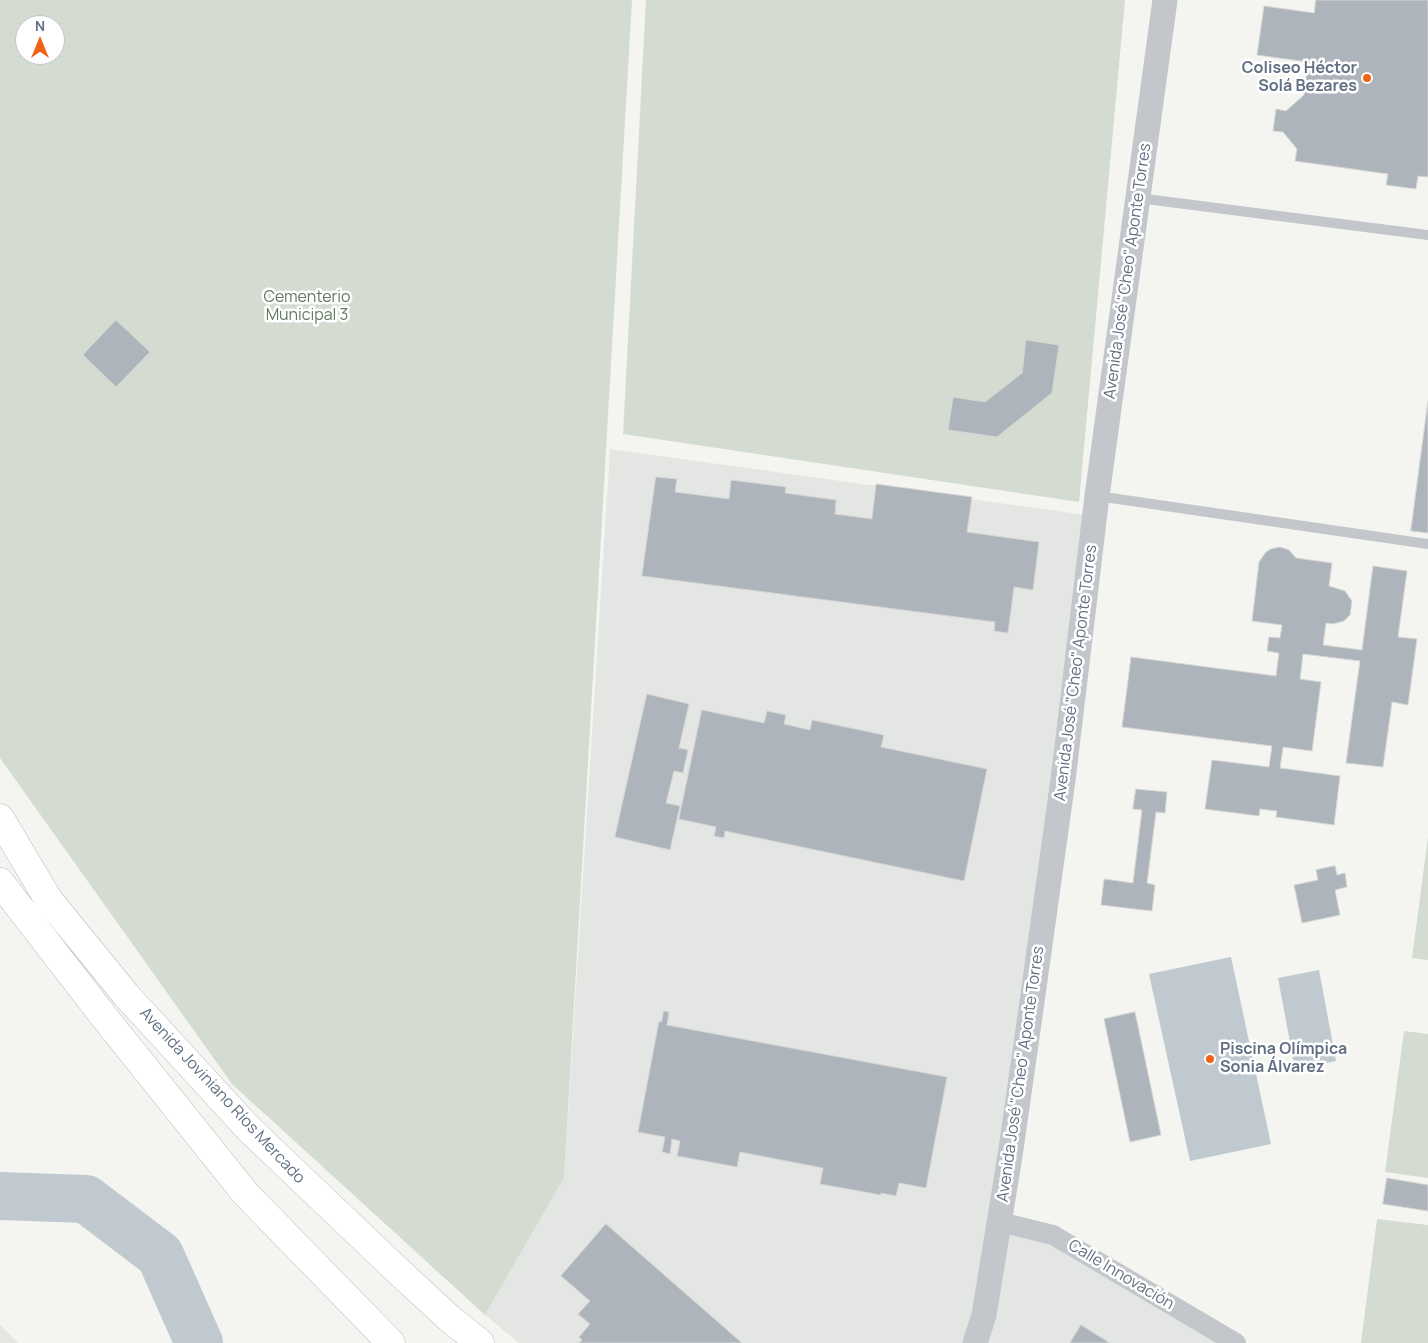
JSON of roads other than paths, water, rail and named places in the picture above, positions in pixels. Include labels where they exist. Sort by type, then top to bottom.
[{"type":"main road","name":"Avenida Joviniano Ríos Mercado","points":[[0,818],[48,899],[126,995],[248,1129],[449,1318],[480,1343]]},
{"type":"main road","name":"Avenida Joviniano Ríos Mercado","points":[[0,882],[111,1026],[245,1192],[390,1343]]},
{"type":"street","name":"Avenida José \"Cheo\" Aponte Torres","points":[[975,1343],[984,1315],[1000,1222],[1063,780],[1097,496],[1165,0]]},
{"type":"street","name":"Calle Innovación","points":[[1000,1222],[1053,1235],[1236,1343]]},
{"type":"lane","points":[[1138,198],[1428,235]]},
{"type":"lane","points":[[1097,496],[1428,544]]},
{"type":"waterway","points":[[0,1196],[86,1199],[160,1255],[199,1343]]},
{"type":"place","name":"Coliseo Héctor Solá Bezares","points":[[1367,78]]},
{"type":"place","name":"Piscina Olímpica Sonia Álvarez","points":[[1210,1059]]},
{"type":"park label","name":"Cementerio Municipal 3","points":[[307,307]]}]
